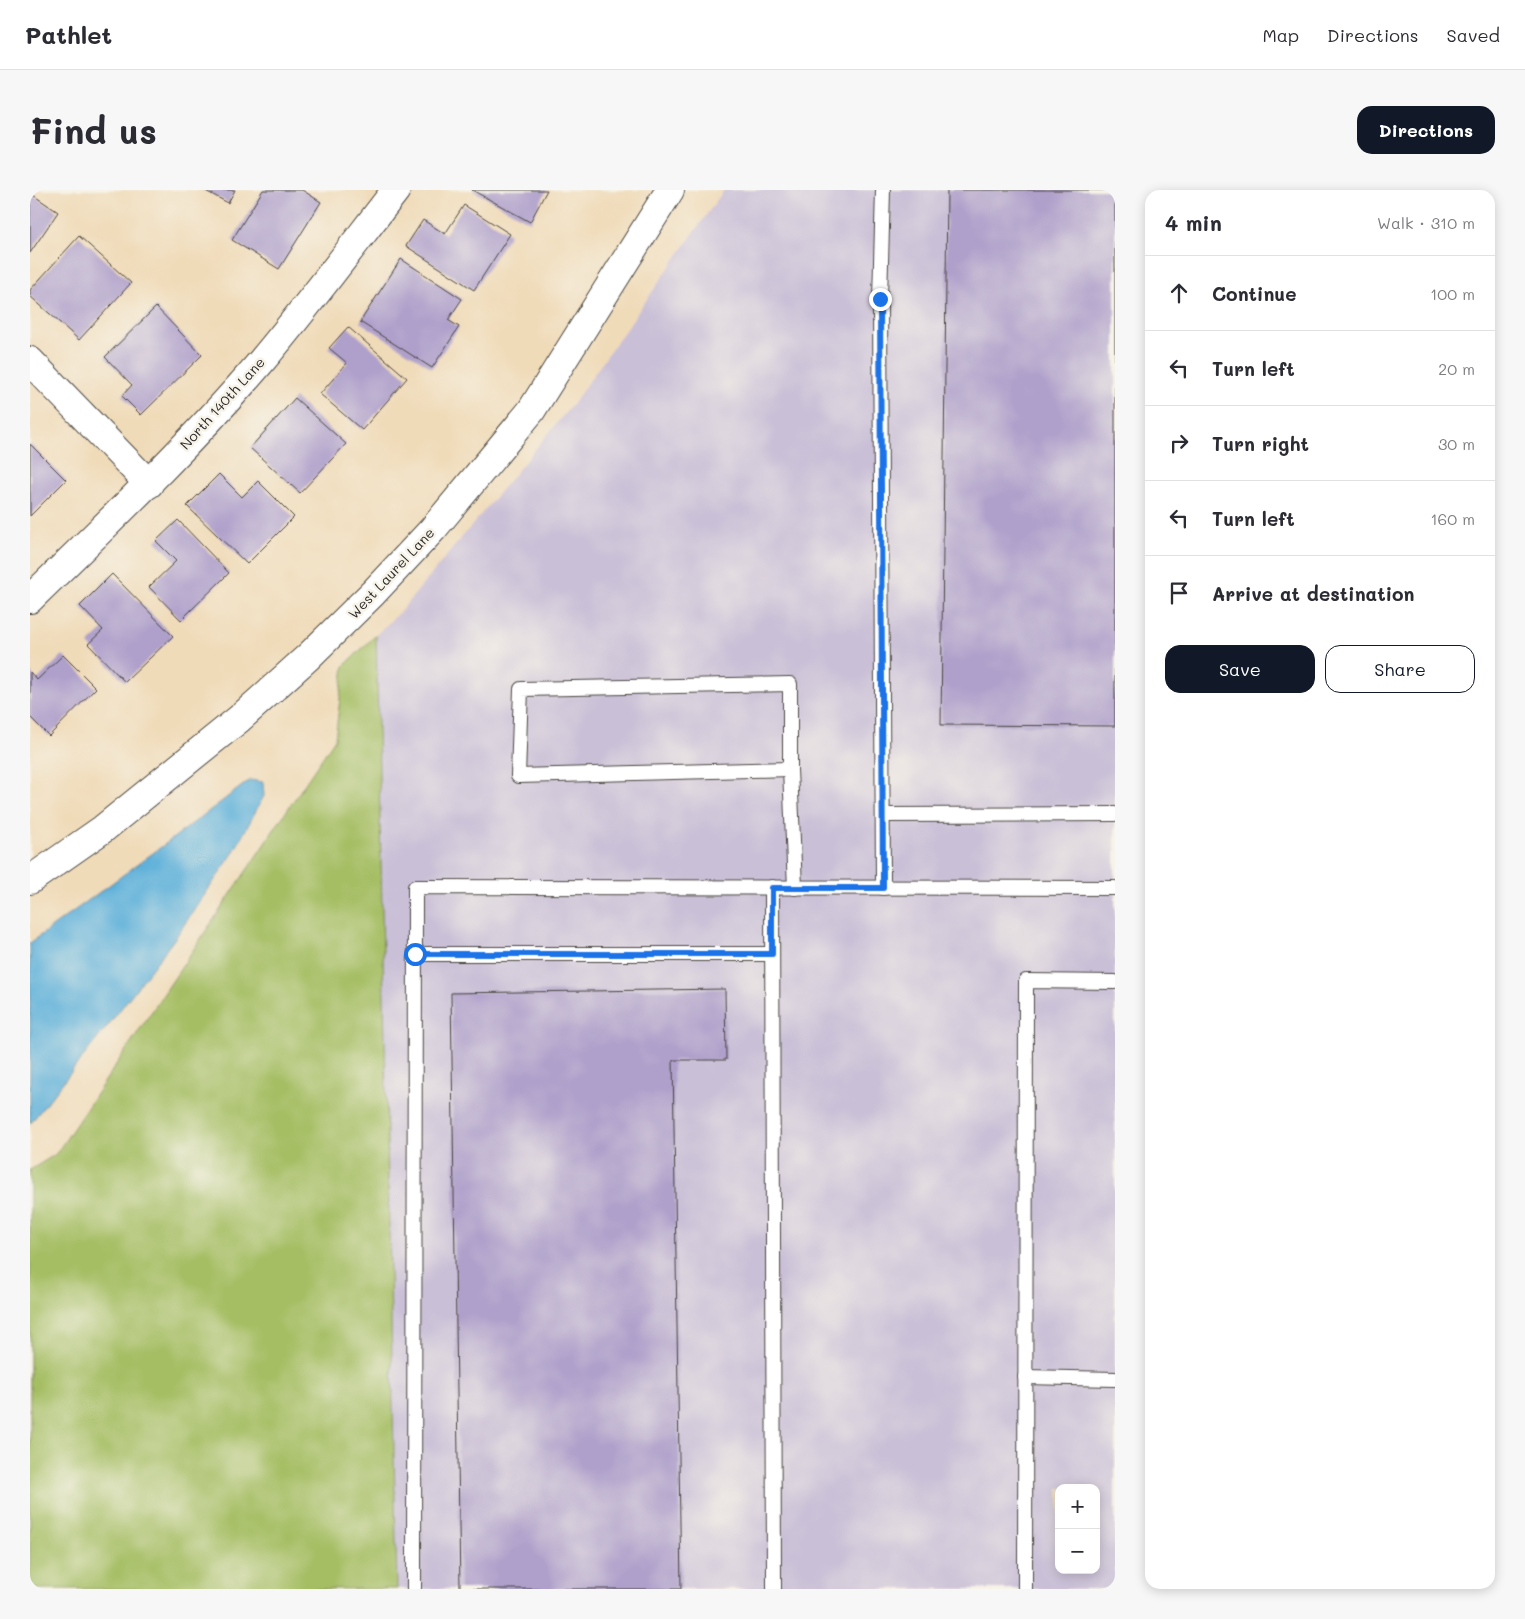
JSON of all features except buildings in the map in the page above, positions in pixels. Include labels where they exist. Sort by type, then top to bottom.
[{"type":"street","name":"North 140th Lane","points":[[30,599],[148,484],[259,364],[318,292],[396,190]]},
{"type":"street","name":"West Laurel Lane","points":[[30,880],[103,829],[239,719],[308,657],[373,593],[426,536],[531,411],[670,190]]},
{"type":"street","points":[[30,362],[148,484]]},
{"type":"lane","points":[[883,190],[880,299],[883,888]]},
{"type":"lane","points":[[790,769],[518,776],[521,689],[790,684],[790,769],[795,888]]},
{"type":"lane","points":[[883,815],[1115,814]]},
{"type":"lane","points":[[414,1589],[415,887],[1115,888]]},
{"type":"lane","points":[[772,888],[774,1589]]},
{"type":"lane","points":[[415,954],[772,954]]},
{"type":"lane","points":[[1025,1589],[1026,981],[1115,982]]},
{"type":"lane","points":[[1025,1377],[1115,1379]]},
{"type":"shaded area","points":[[724,190],[1115,190],[1115,1589],[397,1589],[376,635],[400,612],[575,401]]},
{"type":"green space","points":[[376,635],[397,1589],[30,1589],[30,1170],[56,1154],[335,739],[344,666]]},
{"type":"water","points":[[250,780],[263,782],[264,796],[232,855],[175,938],[30,1124],[30,943]]},
{"type":"route","points":[[415,954],[772,954],[772,888],[883,888],[880,299]]}]
